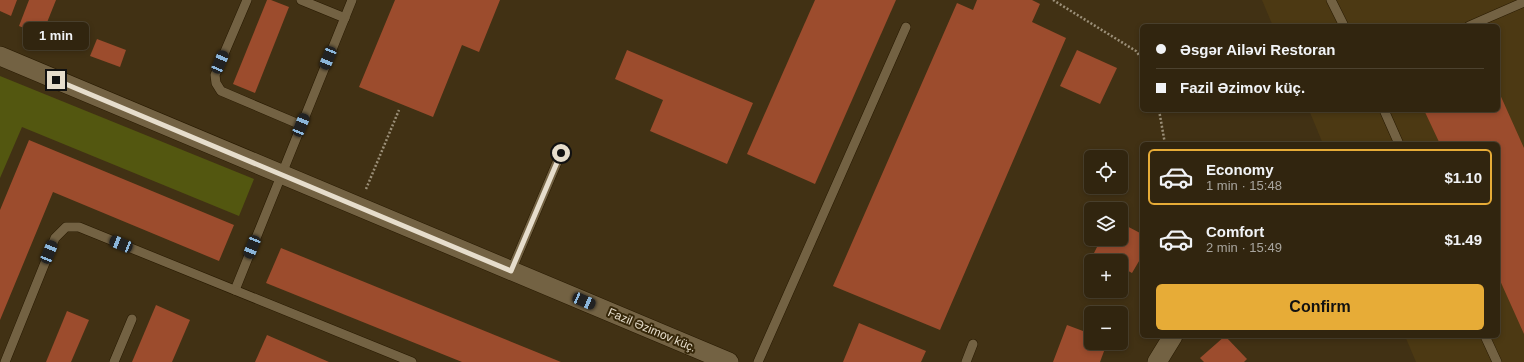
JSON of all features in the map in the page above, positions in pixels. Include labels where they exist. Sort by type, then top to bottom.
[{"type":"street","name":"Fazil Əzimov küç.","points":[[0,56],[280,175],[729,362]]},
{"type":"street","points":[[1157,362],[1172,338]]},
{"type":"lane","points":[[246,0],[215,75],[216,83],[221,92],[301,125]]},
{"type":"lane","points":[[301,0],[345,18]]},
{"type":"lane","points":[[234,290],[352,0]]},
{"type":"lane","points":[[1332,0],[1343,24]]},
{"type":"lane","points":[[1504,0],[1508,9]]},
{"type":"lane","points":[[1474,24],[1524,2]]},
{"type":"lane","points":[[758,362],[906,27]]},
{"type":"lane","points":[[1385,112],[1398,142]]},
{"type":"lane","points":[[511,271],[561,153]]},
{"type":"lane","points":[[5,362],[55,238],[66,228],[79,227],[410,362]]},
{"type":"lane","points":[[114,362],[132,319]]},
{"type":"lane","points":[[1486,338],[1497,362]]},
{"type":"lane","points":[[966,362],[973,344]]},
{"type":"path","points":[[1053,0],[1136,51],[1140,56]]},
{"type":"path","points":[[358,207],[399,110]]},
{"type":"path","points":[[1159,112],[1165,142]]},
{"type":"shaded area","points":[[1262,0],[1524,0],[1524,362],[1416,362],[1406,338],[1500,338],[1500,142],[1322,142],[1310,112],[1500,112],[1500,24],[1272,24]]},
{"type":"shaded area","points":[[0,76],[254,179],[239,216],[22,127],[0,178]]},
{"type":"building","points":[[0,0],[17,0],[11,16],[0,11]]},
{"type":"building","points":[[29,0],[56,0],[42,35],[19,26]]},
{"type":"building","points":[[267,0],[271,0],[289,7],[255,93],[233,84]]},
{"type":"building","points":[[395,0],[500,0],[479,52],[462,45],[433,117],[359,87]]},
{"type":"building","points":[[815,0],[896,0],[815,184],[747,154]]},
{"type":"building","points":[[977,0],[1032,0],[1040,4],[1032,22],[1066,38],[940,330],[833,286],[957,3],[973,10]]},
{"type":"building","points":[[97,39],[126,50],[120,67],[90,56]]},
{"type":"building","points":[[627,50],[753,103],[727,164],[650,131],[663,100],[615,79]]},
{"type":"building","points":[[1077,50],[1117,68],[1100,104],[1060,86]]},
{"type":"building","points":[[1500,94],[1524,148],[1524,334],[1500,280],[1500,142],[1439,142],[1425,112],[1500,112]]},
{"type":"building","points":[[29,140],[234,225],[219,261],[53,192],[0,320],[0,210]]},
{"type":"building","points":[[1128,227],[1140,233],[1140,259],[1132,273],[1128,271],[1128,254],[1094,253],[1098,246],[1128,246]]},
{"type":"building","points":[[281,248],[561,362],[462,362],[266,283]]},
{"type":"building","points":[[156,305],[190,320],[172,362],[132,362]]},
{"type":"building","points":[[67,311],[89,320],[71,362],[46,362]]},
{"type":"building","points":[[859,323],[926,351],[921,362],[843,362]]},
{"type":"building","points":[[1067,325],[1084,331],[1084,350],[1104,350],[1100,362],[1053,362]]},
{"type":"building","points":[[267,335],[329,362],[255,362]]},
{"type":"building","points":[[1223,338],[1227,338],[1247,359],[1244,362],[1204,362],[1200,358]]},
{"type":"route","points":[[56,80],[511,271],[561,153]]}]
